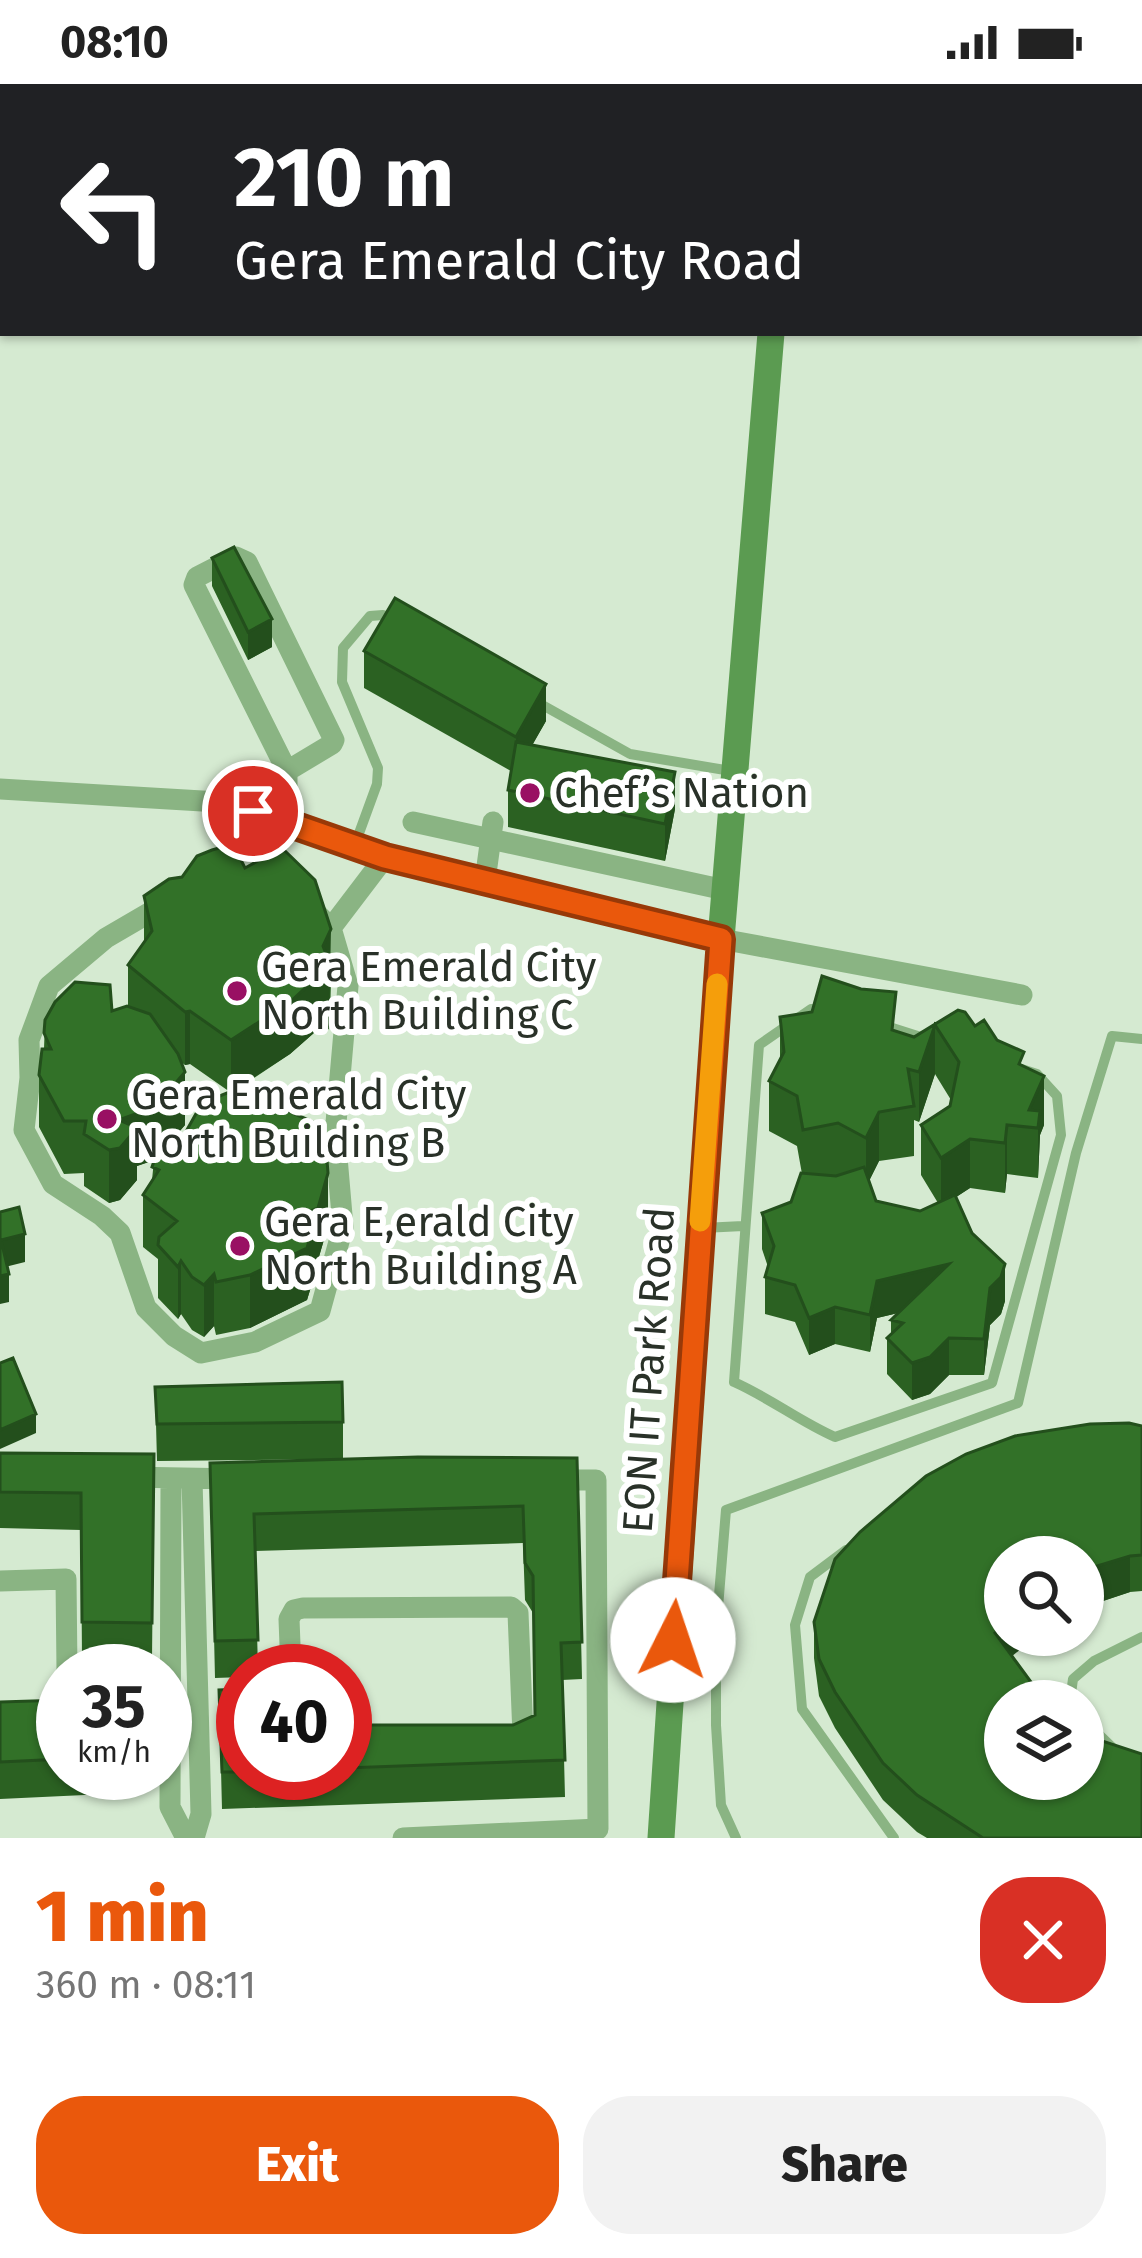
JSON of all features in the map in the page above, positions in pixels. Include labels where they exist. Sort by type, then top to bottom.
[{"type":"street","name":"EON IT Park Road","points":[[661,1838],[721,939],[771,336]]},
{"type":"street","points":[[286,771],[334,740],[247,562],[236,557],[197,577],[194,585],[286,771],[287,820]]},
{"type":"street","points":[[0,789],[219,802],[287,820],[385,857],[721,939],[1022,995]]},
{"type":"street","points":[[413,822],[492,831],[725,890]]},
{"type":"street","points":[[485,881],[492,831]]},
{"type":"street","points":[[331,928],[385,857]]},
{"type":"street","points":[[183,896],[106,938],[49,986],[29,1040],[24,1130],[52,1184],[120,1233],[146,1308],[173,1336],[201,1353],[255,1342],[320,1311],[343,1227],[335,1134],[348,986],[331,928],[288,885]]},
{"type":"street","points":[[107,1477],[264,1479]]},
{"type":"street","points":[[169,1644],[182,1478]]},
{"type":"street","points":[[182,1478],[210,1712],[201,1814],[190,1838]]},
{"type":"street","points":[[403,1838],[598,1829],[596,1480],[525,1480]]},
{"type":"street","points":[[0,1581],[66,1579],[67,1644]]},
{"type":"street","points":[[290,1644],[289,1619],[294,1610],[303,1608],[511,1607],[518,1613],[523,1735],[513,1747],[489,1747]]},
{"type":"street","points":[[192,1713],[210,1712]]},
{"type":"street","points":[[170,1800],[190,1838]]},
{"type":"street","points":[[662,1806],[676,1838]]},
{"type":"lane","points":[[354,847],[377,784],[378,767],[343,682],[343,648],[370,616],[383,615],[403,626]]},
{"type":"lane","points":[[517,690],[630,754],[735,771]]},
{"type":"lane","points":[[811,1009],[880,1024],[1037,1074],[1057,1096],[1061,1135],[992,1383],[835,1437],[734,1382],[743,1226],[759,1046],[811,1009]]},
{"type":"lane","points":[[736,1838],[721,1805],[716,1725],[716,1633],[726,1510],[1018,1403],[1076,1153],[1112,1036],[1142,1039]]},
{"type":"lane","points":[[700,1228],[743,1226]]},
{"type":"lane","points":[[854,1544],[809,1577],[795,1625],[802,1709],[895,1838]]},
{"type":"lane","points":[[1073,1680],[1094,1661],[1142,1637]]},
{"type":"lane","points":[[1104,1739],[1123,1756]]},
{"type":"building","points":[[234,547],[272,619],[248,632],[212,558]]},
{"type":"building","points":[[395,598],[546,684],[516,737],[364,651]]},
{"type":"building","points":[[516,742],[675,772],[665,824],[508,790]]},
{"type":"building","name":"Gera Emerald City North Building C","points":[[233,844],[245,868],[282,848],[315,880],[331,929],[323,946],[329,976],[315,979],[290,1002],[231,1040],[185,1012],[128,965],[152,931],[144,896],[169,879],[182,877],[197,856]]},
{"type":"building","points":[[822,976],[861,989],[896,992],[892,1030],[914,1037],[958,1010],[975,1026],[984,1020],[997,1040],[1024,1052],[1019,1064],[1044,1076],[1029,1110],[1040,1111],[1038,1128],[1007,1125],[1005,1143],[970,1139],[941,1158],[921,1125],[950,1106],[959,1062],[935,1025],[919,1072],[908,1069],[914,1106],[879,1112],[866,1138],[838,1123],[803,1130],[797,1096],[769,1081],[784,1052],[780,1017],[812,1012]]},
{"type":"building","points":[[75,982],[110,985],[112,1011],[127,1006],[150,1014],[185,1072],[155,1107],[119,1120],[137,1128],[120,1148],[109,1150],[84,1134],[86,1121],[64,1121],[39,1075],[42,1049],[51,1049],[44,1033],[45,1020]]},
{"type":"building","points":[[232,1091],[235,1100],[251,1093],[274,1113],[281,1108],[318,1124],[318,1153],[327,1160],[328,1173],[318,1208],[298,1216],[314,1225],[307,1248],[250,1275],[216,1282],[214,1274],[204,1285],[158,1245],[159,1237],[177,1221],[143,1195],[159,1170],[152,1167],[162,1138],[179,1144],[202,1103]]},
{"type":"building","points":[[864,1167],[876,1201],[920,1211],[955,1195],[972,1233],[1005,1264],[990,1288],[984,1339],[949,1338],[930,1357],[912,1363],[887,1338],[903,1323],[891,1320],[949,1264],[877,1281],[870,1315],[835,1307],[809,1318],[795,1285],[765,1277],[774,1246],[762,1213],[791,1202],[801,1173],[836,1176]]},
{"type":"building","points":[[19,1207],[25,1234],[1,1240],[9,1274],[0,1276],[0,1212]]},
{"type":"building","points":[[13,1358],[36,1414],[0,1430],[0,1363]]},
{"type":"building","points":[[342,1382],[343,1422],[157,1424],[155,1387]]},
{"type":"building","points":[[1090,1424],[1142,1426],[1142,1555],[1104,1564],[1104,1536],[984,1536],[984,1656],[1012,1656],[1029,1680],[984,1680],[984,1800],[1104,1800],[1104,1742],[1142,1754],[1142,1838],[983,1838],[917,1795],[883,1763],[835,1692],[819,1659],[814,1622],[835,1559],[926,1476],[966,1454],[1015,1436]]},
{"type":"building","points":[[0,1453],[154,1454],[152,1623],[82,1622],[81,1493],[0,1492]]},
{"type":"building","points":[[577,1458],[582,1642],[561,1643],[565,1760],[372,1767],[372,1725],[513,1725],[535,1715],[533,1576],[525,1563],[523,1506],[254,1514],[258,1640],[215,1641],[210,1463]]},
{"type":"building","points":[[36,1701],[36,1760],[0,1762],[0,1702]]},
{"type":"slow traffic","points":[[700,1221],[717,984]]},
{"type":"place","name":"Chef’s Nation","points":[[530,793]]},
{"type":"place","name":"Gera Emerald City North Building C","points":[[237,991]]},
{"type":"place","name":"Gera Emerald City North Building B","points":[[107,1119]]},
{"type":"place","name":"Gera E,erald City North Building A","points":[[240,1246]]},
{"type":"route","points":[[253,811],[385,857],[721,939],[673,1640]]}]
